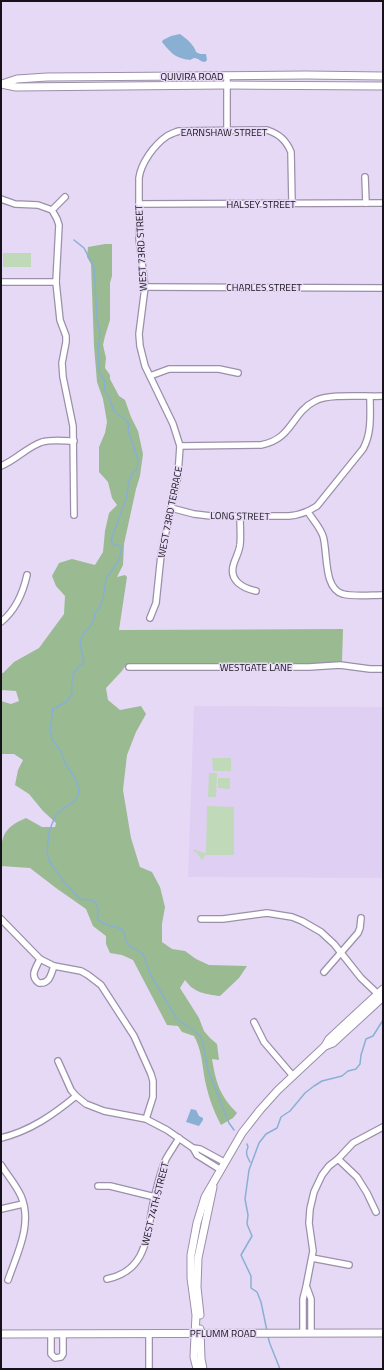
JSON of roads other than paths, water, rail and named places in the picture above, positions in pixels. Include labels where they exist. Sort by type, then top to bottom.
[{"type":"main road","points":[[326,76],[326,86]]},
{"type":"main road","name":"QUIVIRA ROAD","points":[[2,84],[17,79],[47,77],[383,76]]},
{"type":"main road","points":[[113,77],[113,86]]},
{"type":"main road","name":"QUIVIRA ROAD","points":[[2,84],[16,87],[226,85],[383,86]]},
{"type":"main road","points":[[197,1369],[194,1357],[198,1334],[200,1303],[196,1275],[213,1184],[224,1162],[242,1133],[260,1110],[278,1090],[325,1046],[333,1043],[382,995]]},
{"type":"main road","name":"PFLUMM ROAD","points":[[1,1334],[383,1333]]},
{"type":"main road","points":[[198,1334],[203,1369]]},
{"type":"street","points":[[227,76],[227,130]]},
{"type":"street","name":"EARNSHAW STREET","points":[[147,157],[161,140],[168,135],[179,131],[267,130],[275,132],[284,140],[291,152],[292,203]]},
{"type":"street","name":"WEST 73RD STREET","points":[[141,317],[145,287],[139,238],[139,178],[140,171],[147,157]]},
{"type":"street","points":[[365,177],[366,203]]},
{"type":"street","points":[[52,210],[65,197]]},
{"type":"street","points":[[1,199],[15,204],[38,205],[52,210],[59,225],[56,282],[60,320],[66,342],[62,362],[63,377],[73,426],[74,515]]},
{"type":"street","name":"HALSEY STREET","points":[[139,204],[383,203]]},
{"type":"street","points":[[1,282],[56,282]]},
{"type":"street","name":"CHARLES STREET","points":[[145,287],[383,288]]},
{"type":"street","name":"WEST 73RD TERRACE","points":[[141,317],[139,334],[142,357],[173,424],[180,446],[178,475],[161,556],[156,603],[150,618]]},
{"type":"street","points":[[150,376],[170,369],[219,369],[238,372]]},
{"type":"street","points":[[370,396],[370,428],[367,442],[317,506],[308,512],[323,537],[329,576],[334,588],[338,592],[344,594],[383,595]]},
{"type":"street","points":[[180,446],[268,444],[282,436],[303,410],[315,401],[329,397],[383,396]]},
{"type":"street","points":[[1,466],[14,460],[29,448],[42,442],[52,440],[74,441]]},
{"type":"street","name":"LONG STREET","points":[[171,508],[194,514],[211,516],[289,516],[300,515],[308,512]]},
{"type":"street","points":[[240,516],[240,546],[232,568],[233,576],[242,586],[256,591]]},
{"type":"street","points":[[1,622],[8,617],[18,604],[27,575]]},
{"type":"street","name":"WESTGATE LANE","points":[[129,667],[340,666],[383,669]]},
{"type":"street","points":[[201,919],[223,919],[267,913],[292,917],[314,927],[321,932],[334,944],[370,988],[382,995]]},
{"type":"street","points":[[324,972],[358,933],[361,918]]},
{"type":"street","points":[[1,919],[40,959],[54,966],[81,971],[101,984],[134,1036],[151,1074],[153,1081],[153,1096],[146,1119]]},
{"type":"street","points":[[40,959],[33,974],[35,980],[39,983],[45,983],[49,980],[54,966]]},
{"type":"street","points":[[254,1022],[264,1042],[293,1076]]},
{"type":"street","points":[[58,1061],[76,1096],[86,1104],[99,1110],[133,1118],[146,1119],[167,1130],[193,1148],[200,1149],[224,1162]]},
{"type":"street","points":[[1,1138],[19,1133],[41,1122],[76,1096]]},
{"type":"street","points":[[302,1333],[303,1299],[313,1251],[309,1223],[310,1209],[314,1192],[322,1175],[329,1166],[353,1143],[383,1127]]},
{"type":"street","name":"WEST 74TH STREET","points":[[107,1279],[117,1277],[127,1271],[142,1254],[155,1197],[167,1158],[179,1138]]},
{"type":"street","points":[[193,1148],[197,1156],[221,1170]]},
{"type":"street","points":[[338,1159],[357,1177],[376,1212]]},
{"type":"street","points":[[1,1165],[16,1185],[26,1217],[21,1245],[8,1280]]},
{"type":"street","points":[[98,1186],[110,1186],[155,1197]]},
{"type":"street","points":[[1,1209],[23,1204]]},
{"type":"street","points":[[312,1258],[350,1265]]},
{"type":"street","points":[[306,1288],[311,1299],[312,1333]]},
{"type":"street","points":[[51,1334],[51,1354],[55,1358],[61,1358],[63,1354],[63,1334]]},
{"type":"street","points":[[149,1334],[149,1369]]},
{"type":"water","points":[[180,34],[192,45],[196,52],[206,54],[207,60],[205,62],[196,58],[190,60],[177,57],[162,42],[171,36]]},
{"type":"water","points":[[191,1109],[196,1110],[199,1116],[203,1118],[199,1126],[186,1122]]},
{"type":"waterway","points":[[74,240],[84,248],[94,267],[97,318],[100,334],[98,348],[99,369],[100,374],[105,381],[104,391],[109,396],[113,409],[126,420],[129,425],[128,430],[138,460],[137,469],[132,474],[129,481],[126,499],[111,540],[114,545],[118,545],[122,549],[118,562],[106,578],[103,599],[95,613],[90,627],[82,636],[80,644],[84,663],[76,669],[74,673],[72,694],[66,702],[53,709],[50,730],[52,739],[61,752],[65,763],[75,778],[79,789],[77,798],[73,803],[56,815],[49,832],[47,852],[49,861],[64,882],[80,899],[93,901],[97,904],[97,919],[105,924],[122,929],[125,934],[126,941],[130,947],[142,953],[150,974],[177,1019],[201,1037],[208,1070],[229,1123],[234,1130]]},
{"type":"waterway","points":[[267,1331],[261,1302],[257,1292],[251,1288],[251,1276],[241,1255],[252,1236],[247,1224],[248,1215],[245,1199],[249,1170],[259,1143],[266,1134],[277,1128],[281,1117],[290,1111],[305,1093],[314,1086],[322,1081],[342,1076],[348,1071],[356,1069],[360,1064],[366,1039],[373,1036],[383,1020]]},
{"type":"waterway","points":[[247,1144],[247,1154],[250,1162]]},
{"type":"waterway","points":[[268,1337],[280,1369]]}]
